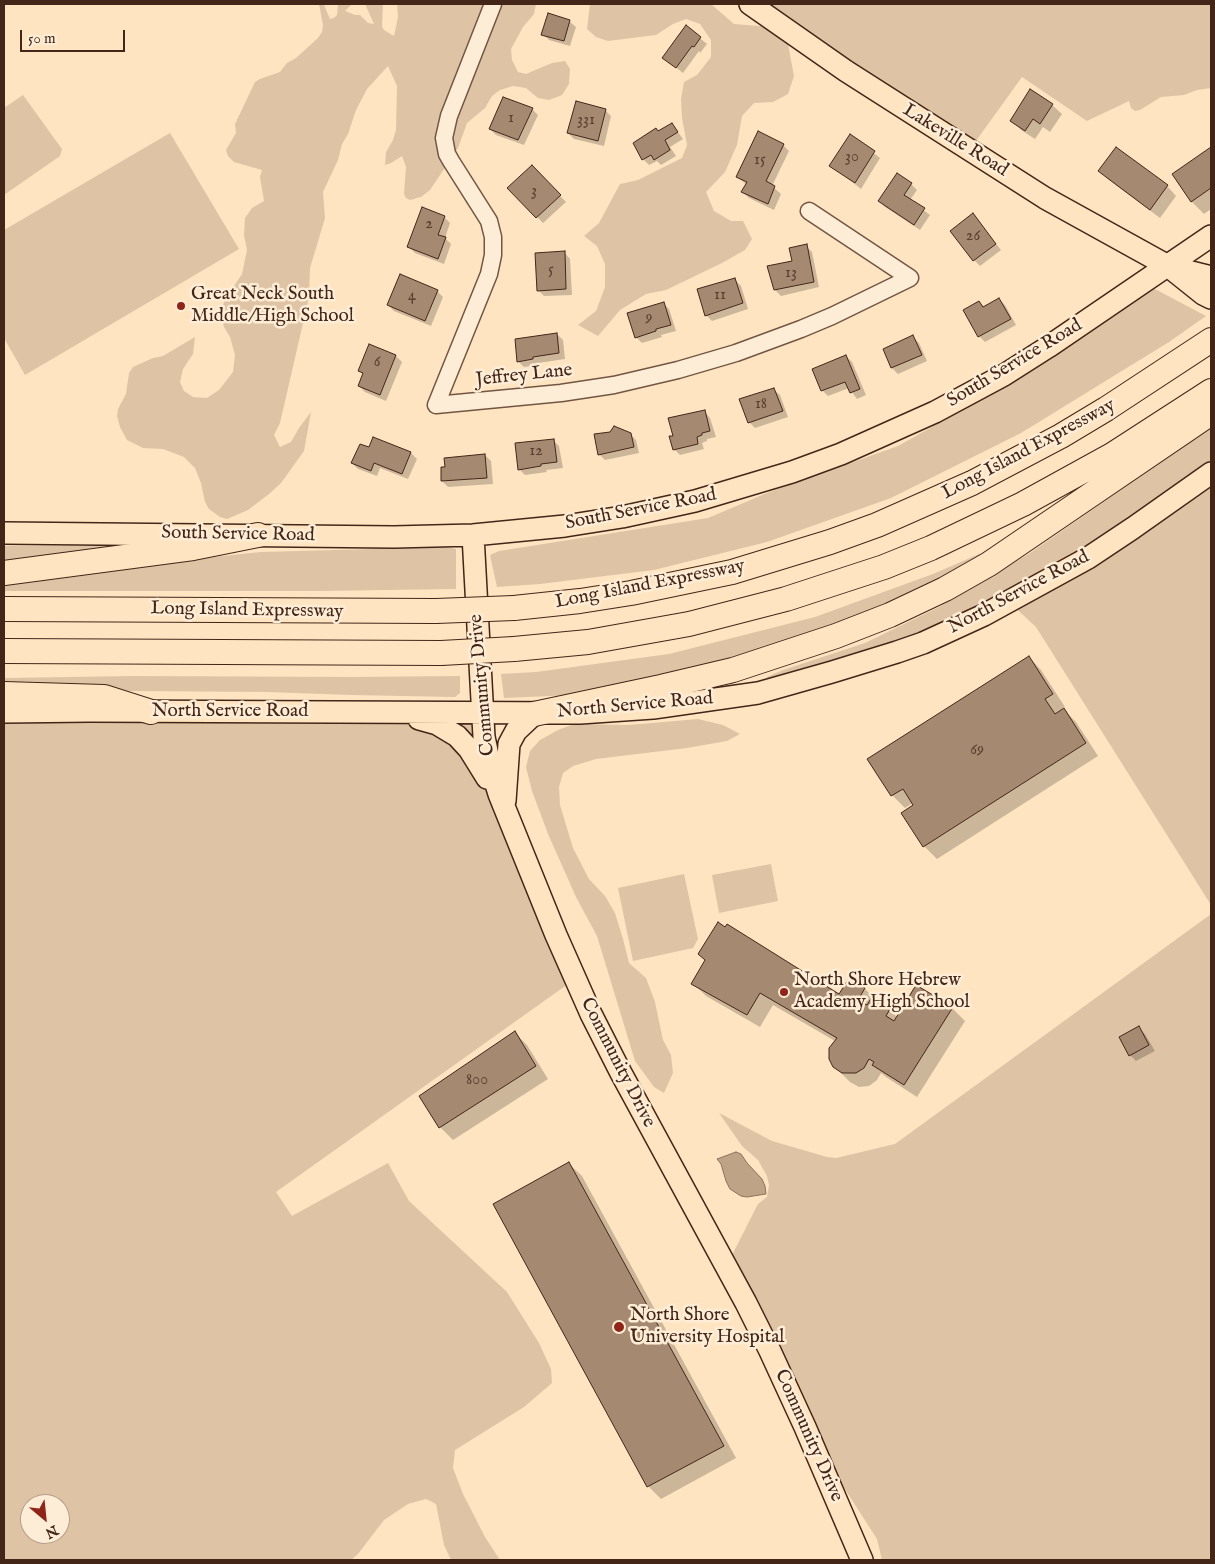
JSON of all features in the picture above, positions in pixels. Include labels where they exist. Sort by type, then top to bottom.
[{"type":"highway","name":"Long Island Expressway","points":[[4,609],[436,611],[514,608],[580,602],[732,572],[830,542],[877,525],[972,483],[1106,410],[1211,340]]},
{"type":"highway","points":[[4,651],[441,653],[588,642],[689,624],[786,599],[931,548],[1023,504],[1112,455],[1211,391]]},
{"type":"highway","points":[[534,714],[669,686],[733,670],[836,636],[890,615],[945,589],[996,559],[1211,413]]},
{"type":"highway","points":[[4,573],[193,548],[258,535]]},
{"type":"highway","points":[[4,694],[104,697],[151,712]]},
{"type":"main road","name":"Lakeville Road","points":[[750,4],[839,67],[1045,198],[1168,266],[1203,294],[1211,298]]},
{"type":"main road","name":"South Service Road","points":[[4,533],[402,537],[473,535],[565,526],[658,510],[742,488],[841,454],[934,412],[1004,375],[1069,334],[1211,236]]},
{"type":"main road","name":"Lakeville Road","points":[[1168,266],[1211,277]]},
{"type":"main road","name":"North Service Road","points":[[4,712],[534,714],[629,710],[751,694],[896,652],[957,628],[1049,580],[1133,528],[1211,473]]},
{"type":"main road","name":"Community Drive","points":[[473,535],[484,737],[490,765],[505,808],[556,935],[591,1014],[625,1082],[746,1303],[770,1351],[806,1427],[862,1560]]},
{"type":"main road","points":[[398,713],[437,724],[457,736],[474,757],[505,808]]},
{"type":"main road","points":[[505,808],[510,744],[516,731],[534,714]]},
{"type":"street","name":"Jeffrey Lane","points":[[493,4],[449,116],[444,138],[450,161],[489,221],[493,237],[493,255],[489,274],[436,405],[561,394],[614,385],[678,370],[736,353],[801,329],[910,278],[810,211]]},
{"type":"shaded area","points":[[319,4],[324,5],[330,19],[337,15],[338,4],[352,4],[345,11],[360,15],[368,23],[374,24],[365,4],[383,4],[382,27],[394,36],[398,17],[397,4],[536,4],[534,14],[523,27],[511,49],[512,60],[518,72],[526,74],[552,63],[565,61],[570,69],[569,84],[562,95],[549,100],[538,98],[526,88],[513,86],[500,90],[492,96],[485,108],[467,123],[458,148],[430,190],[421,197],[410,200],[404,194],[406,167],[402,156],[385,165],[386,152],[396,130],[397,86],[388,66],[367,89],[356,110],[348,134],[342,144],[338,160],[323,192],[325,218],[310,268],[309,297],[280,423],[274,435],[280,447],[291,442],[311,412],[304,451],[281,483],[269,494],[248,510],[227,519],[220,517],[209,509],[205,502],[201,483],[195,468],[184,457],[163,449],[143,448],[127,440],[120,427],[117,416],[118,409],[126,394],[129,373],[133,367],[153,358],[163,356],[195,337],[193,354],[183,369],[180,382],[184,391],[193,397],[207,398],[219,390],[233,372],[235,355],[220,311],[242,274],[247,250],[244,235],[245,218],[252,208],[264,201],[260,177],[262,170],[234,162],[228,156],[226,150],[236,133],[235,124],[255,82],[280,72],[287,63],[296,58],[322,32],[323,25]]},
{"type":"shaded area","points":[[590,4],[711,4],[734,24],[772,27],[788,44],[794,76],[788,94],[773,102],[754,103],[742,116],[737,145],[725,172],[706,192],[714,211],[731,221],[743,221],[752,239],[745,250],[666,290],[646,294],[620,310],[598,336],[578,325],[596,311],[605,287],[605,264],[597,246],[584,236],[599,223],[620,184],[638,180],[682,158],[687,145],[681,99],[684,82],[697,75],[711,57],[711,40],[700,24],[686,19],[673,24],[656,35],[608,41],[596,37],[587,29]]},
{"type":"shaded area","points":[[747,4],[1211,4],[1211,88],[1197,90],[1184,95],[1161,97],[1135,111],[1131,108],[1129,101],[1087,121],[1022,77],[968,152]]},
{"type":"shaded area","points":[[23,95],[62,149],[60,156],[4,195],[4,108]]},
{"type":"shaded area","points":[[170,133],[239,249],[25,375],[4,338],[4,230]]},
{"type":"shaded area","points":[[1153,288],[1206,316],[1169,342],[1021,433],[891,498],[767,542],[654,570],[540,584],[497,587],[490,555],[499,551],[708,518],[767,493],[898,446],[1037,368]]},
{"type":"shaded area","points":[[1211,428],[1211,461],[1104,535],[998,598],[916,636],[767,681],[767,677],[783,670],[865,643],[939,607],[1030,553]]},
{"type":"shaded area","points":[[1211,473],[1211,905],[1036,627],[1009,602]]},
{"type":"shaded area","points":[[1016,538],[979,564],[835,632],[595,694],[504,698],[501,674],[536,672],[669,654],[815,617],[933,574]]},
{"type":"shaded area","points":[[4,546],[125,546],[4,567]]},
{"type":"shaded area","points":[[448,547],[456,549],[456,589],[4,591],[4,582],[134,565],[261,552]]},
{"type":"shaded area","points":[[4,675],[5,678],[460,676],[460,693],[455,697],[133,691],[26,687],[4,686]]},
{"type":"shaded area","points":[[4,712],[482,713],[575,979],[276,1192],[292,1216],[388,1163],[409,1201],[507,1292],[539,1343],[551,1369],[552,1383],[524,1407],[455,1450],[453,1468],[463,1494],[485,1537],[500,1560],[451,1560],[444,1545],[436,1504],[426,1499],[408,1504],[384,1520],[358,1554],[351,1560],[4,1560]]},
{"type":"shaded area","points":[[698,719],[723,725],[740,734],[727,741],[687,748],[596,759],[573,766],[563,773],[559,787],[560,805],[573,848],[589,879],[605,896],[615,913],[629,963],[646,978],[655,1002],[663,1040],[671,1055],[673,1073],[664,1093],[654,1087],[635,1061],[597,936],[576,897],[548,834],[532,791],[526,767],[530,751],[540,740],[574,724],[629,725]]},
{"type":"shaded area","points":[[771,864],[778,901],[719,913],[712,875]]},
{"type":"shaded area","points":[[684,874],[698,939],[693,948],[633,961],[618,888]]},
{"type":"shaded area","points":[[1211,914],[1211,1560],[882,1560],[877,1539],[805,1427],[726,1267],[758,1204],[767,1197],[769,1185],[767,1176],[758,1160],[742,1146],[719,1113],[772,1141],[827,1157],[836,1158],[895,1144]]},
{"type":"shaded area","points":[[736,1152],[741,1154],[762,1179],[766,1194],[747,1197],[741,1196],[730,1189],[721,1164],[717,1159]]},
{"type":"building","points":[[548,13],[570,20],[564,41],[541,35]]},
{"type":"building","points":[[686,25],[701,37],[676,68],[662,58]]},
{"type":"building","points":[[1030,89],[1053,104],[1040,124],[1033,119],[1025,131],[1010,121]]},
{"type":"building","points":[[503,97],[533,108],[518,140],[489,129]]},
{"type":"building","points":[[576,101],[606,109],[598,141],[567,133]]},
{"type":"building","points":[[672,123],[678,132],[665,140],[670,150],[654,160],[651,155],[642,160],[633,143],[656,128],[658,131]]},
{"type":"building","points":[[758,131],[784,144],[766,181],[775,186],[768,204],[741,192],[747,182],[736,177]]},
{"type":"building","points":[[850,134],[875,151],[855,183],[829,166]]},
{"type":"building","points":[[1116,147],[1168,185],[1150,210],[1098,171]]},
{"type":"building","points":[[1211,147],[1211,188],[1191,202],[1172,174]]},
{"type":"building","points":[[532,165],[561,195],[536,218],[507,188]]},
{"type":"building","points":[[897,173],[912,183],[904,195],[925,208],[914,225],[878,201]]},
{"type":"building","points":[[422,207],[445,216],[438,235],[446,237],[438,259],[407,247]]},
{"type":"building","points":[[973,213],[996,244],[973,261],[950,231]]},
{"type":"building","points":[[807,244],[814,282],[774,290],[767,266],[792,261],[789,248]]},
{"type":"building","points":[[565,251],[566,289],[537,291],[535,253]]},
{"type":"building","points":[[400,274],[438,290],[425,321],[387,305]]},
{"type":"building","points":[[735,278],[743,303],[705,316],[697,289]]},
{"type":"building","points":[[999,298],[1011,319],[978,337],[963,310],[979,301],[983,307]]},
{"type":"building","points":[[664,302],[671,325],[635,338],[627,313]]},
{"type":"building","points":[[557,333],[559,353],[533,357],[533,359],[517,362],[515,339]]},
{"type":"building","points":[[913,335],[922,355],[891,368],[883,349]]},
{"type":"building","points":[[369,344],[396,355],[380,395],[358,386],[363,373],[358,371]]},
{"type":"building","points":[[846,355],[860,389],[850,393],[845,382],[821,391],[812,369]]},
{"type":"building","points":[[774,388],[783,411],[748,423],[739,399]]},
{"type":"building","points":[[705,410],[710,431],[702,433],[702,435],[697,437],[698,444],[673,450],[669,436],[673,436],[668,418]]},
{"type":"building","points":[[614,426],[631,433],[634,447],[598,455],[594,434],[610,432]]},
{"type":"building","points":[[373,437],[411,452],[402,474],[374,463],[371,471],[351,463],[360,444],[369,447]]},
{"type":"building","points":[[554,439],[557,462],[518,470],[515,443]]},
{"type":"building","points":[[485,454],[487,478],[441,481],[441,467],[445,467],[444,458]]},
{"type":"building","points":[[1029,656],[1053,694],[1045,699],[1055,714],[1064,708],[1086,743],[923,847],[901,813],[913,805],[903,789],[891,796],[867,759]]},
{"type":"building","points":[[718,922],[725,927],[727,924],[839,994],[849,978],[865,988],[858,1000],[867,1005],[872,997],[890,1009],[886,1016],[894,1021],[916,985],[953,1007],[904,1085],[872,1065],[874,1062],[869,1059],[864,1068],[856,1073],[842,1073],[833,1067],[829,1059],[829,1048],[837,1038],[760,993],[747,1015],[691,984],[705,960],[698,954]]},
{"type":"building","points":[[1139,1026],[1149,1045],[1129,1056],[1119,1037]]},
{"type":"building","points":[[515,1031],[536,1066],[439,1128],[419,1096]]},
{"type":"building","points":[[569,1162],[724,1446],[647,1487],[493,1204]]},
{"type":"place","name":"Great Neck South Middle/High School","points":[[181,306]]},
{"type":"place","name":"North Shore Hebrew Academy High School","points":[[784,992]]},
{"type":"place","name":"North Shore University Hospital","points":[[619,1327]]}]
